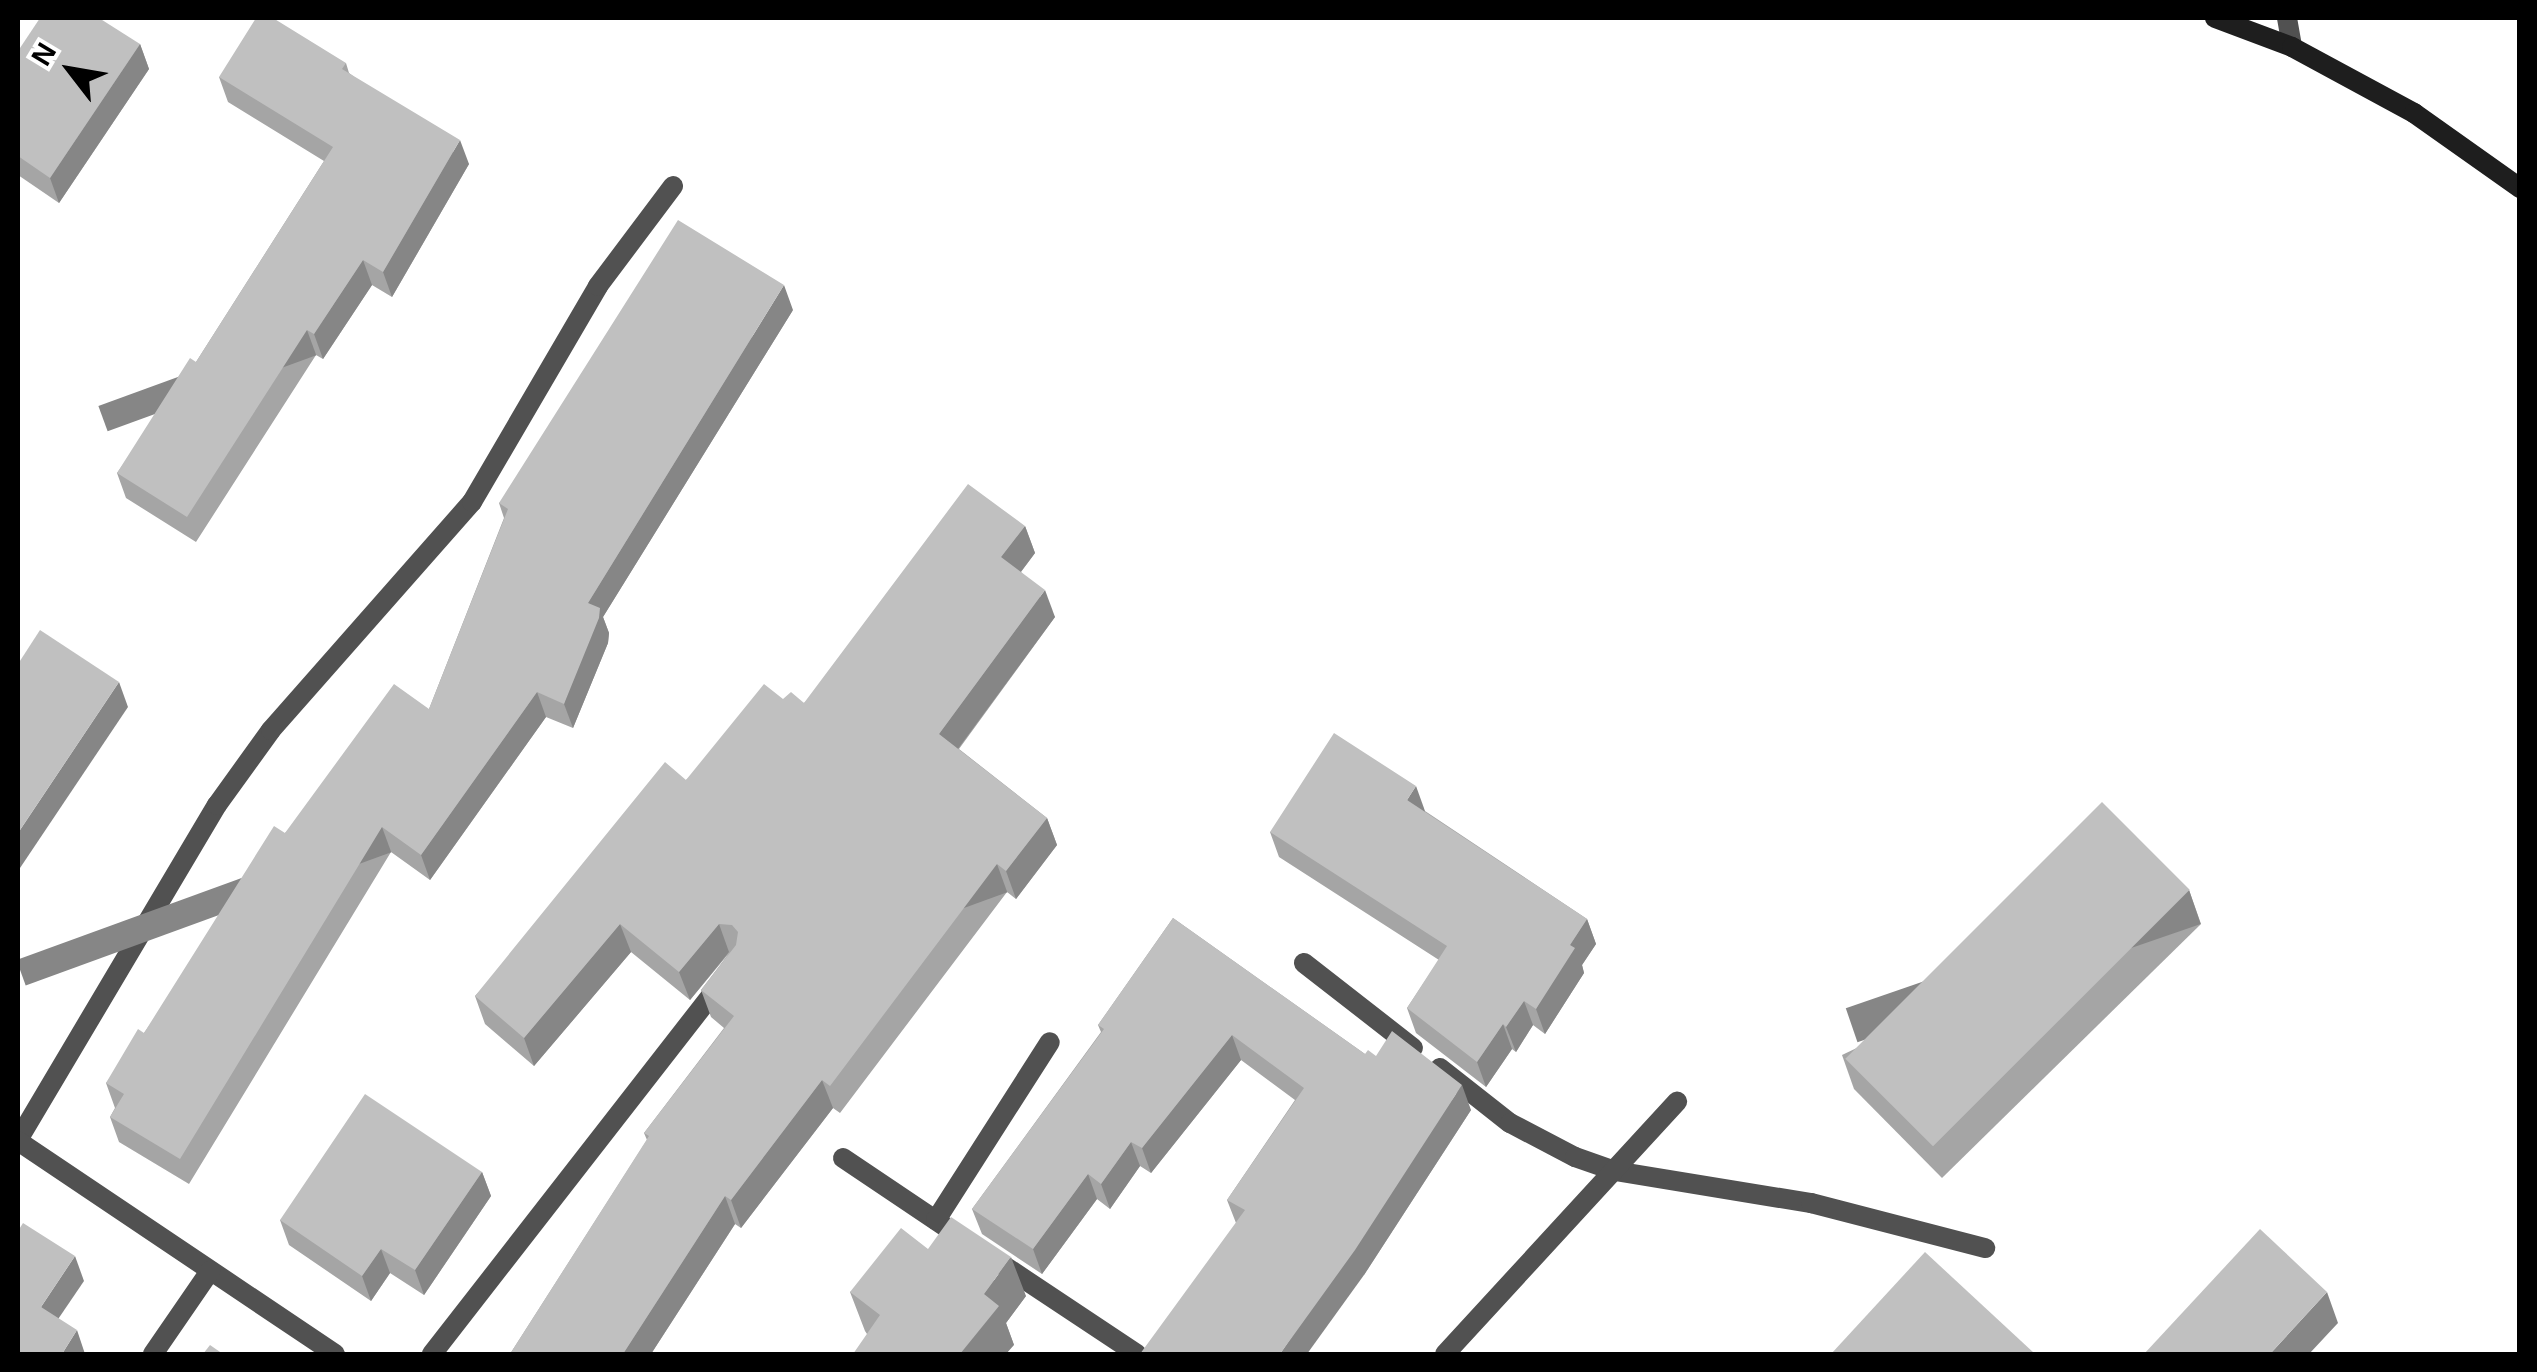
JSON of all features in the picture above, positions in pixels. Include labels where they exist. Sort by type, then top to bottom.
[{"type":"street","points":[[2215,18],[2292,48],[2414,114],[2520,188]]},
{"type":"street","points":[[2288,18],[2292,48]]},
{"type":"street","points":[[335,1354],[18,1140],[217,805],[271,730],[472,502],[598,286],[673,186]]},
{"type":"street","points":[[432,1354],[735,964]]},
{"type":"street","points":[[1304,964],[1510,1123],[1575,1157],[1615,1171],[1811,1202],[1985,1248]]},
{"type":"street","points":[[936,1220],[1050,1042]]},
{"type":"street","points":[[1445,1354],[1677,1102]]},
{"type":"street","points":[[843,1158],[1137,1354]]},
{"type":"street","points":[[153,1354],[210,1271]]},
{"type":"building","points":[[40,18],[99,18],[140,44],[50,178],[18,156],[18,51]]},
{"type":"building","points":[[256,18],[273,18],[346,63],[342,69],[460,140],[383,272],[363,260],[314,334],[307,330],[187,517],[117,473],[190,358],[196,362],[333,147],[219,77]]},
{"type":"building","points":[[678,220],[784,285],[588,603],[600,608],[599,618],[564,704],[537,692],[421,855],[382,827],[180,1159],[110,1117],[124,1094],[106,1083],[138,1029],[144,1033],[274,826],[285,833],[394,684],[429,709],[508,509],[499,503]]},
{"type":"building","points":[[968,484],[1025,526],[1001,557],[1045,590],[939,734],[1047,818],[1006,871],[997,864],[830,1086],[822,1080],[731,1200],[725,1196],[623,1354],[510,1354],[649,1136],[644,1133],[734,1016],[701,990],[736,945],[738,932],[732,925],[719,924],[679,972],[620,924],[524,1038],[475,996],[665,762],[686,780],[764,684],[783,699],[791,692],[804,703]]},
{"type":"building","points":[[40,630],[119,682],[18,833],[18,664]]},
{"type":"building","points":[[1334,733],[1416,786],[1407,800],[1587,919],[1570,945],[1575,948],[1536,1009],[1524,1001],[1477,1062],[1407,1008],[1447,946],[1270,832]]},
{"type":"building","points":[[2102,802],[2190,890],[1933,1146],[1845,1059]]},
{"type":"building","points":[[1173,918],[1365,1054],[1368,1050],[1376,1056],[1392,1031],[1462,1085],[1355,1250],[1280,1354],[1140,1354],[1245,1210],[1227,1200],[1304,1088],[1232,1035],[1142,1148],[1131,1142],[1101,1184],[1088,1174],[1033,1249],[972,1209],[1104,1029],[1098,1025]]},
{"type":"building","points":[[365,1094],[482,1172],[415,1270],[381,1249],[362,1276],[280,1220]]},
{"type":"building","points":[[951,1217],[1011,1257],[984,1294],[999,1306],[960,1354],[853,1354],[880,1315],[850,1292],[901,1228],[928,1249]]},
{"type":"building","points":[[23,1223],[75,1256],[41,1307],[77,1330],[62,1354],[18,1354],[18,1231]]},
{"type":"building","points":[[2260,1229],[2327,1292],[2270,1354],[2144,1354]]},
{"type":"building","points":[[1925,1252],[2035,1354],[1831,1354]]},
{"type":"building","points":[[210,1345],[223,1354],[203,1354]]}]
